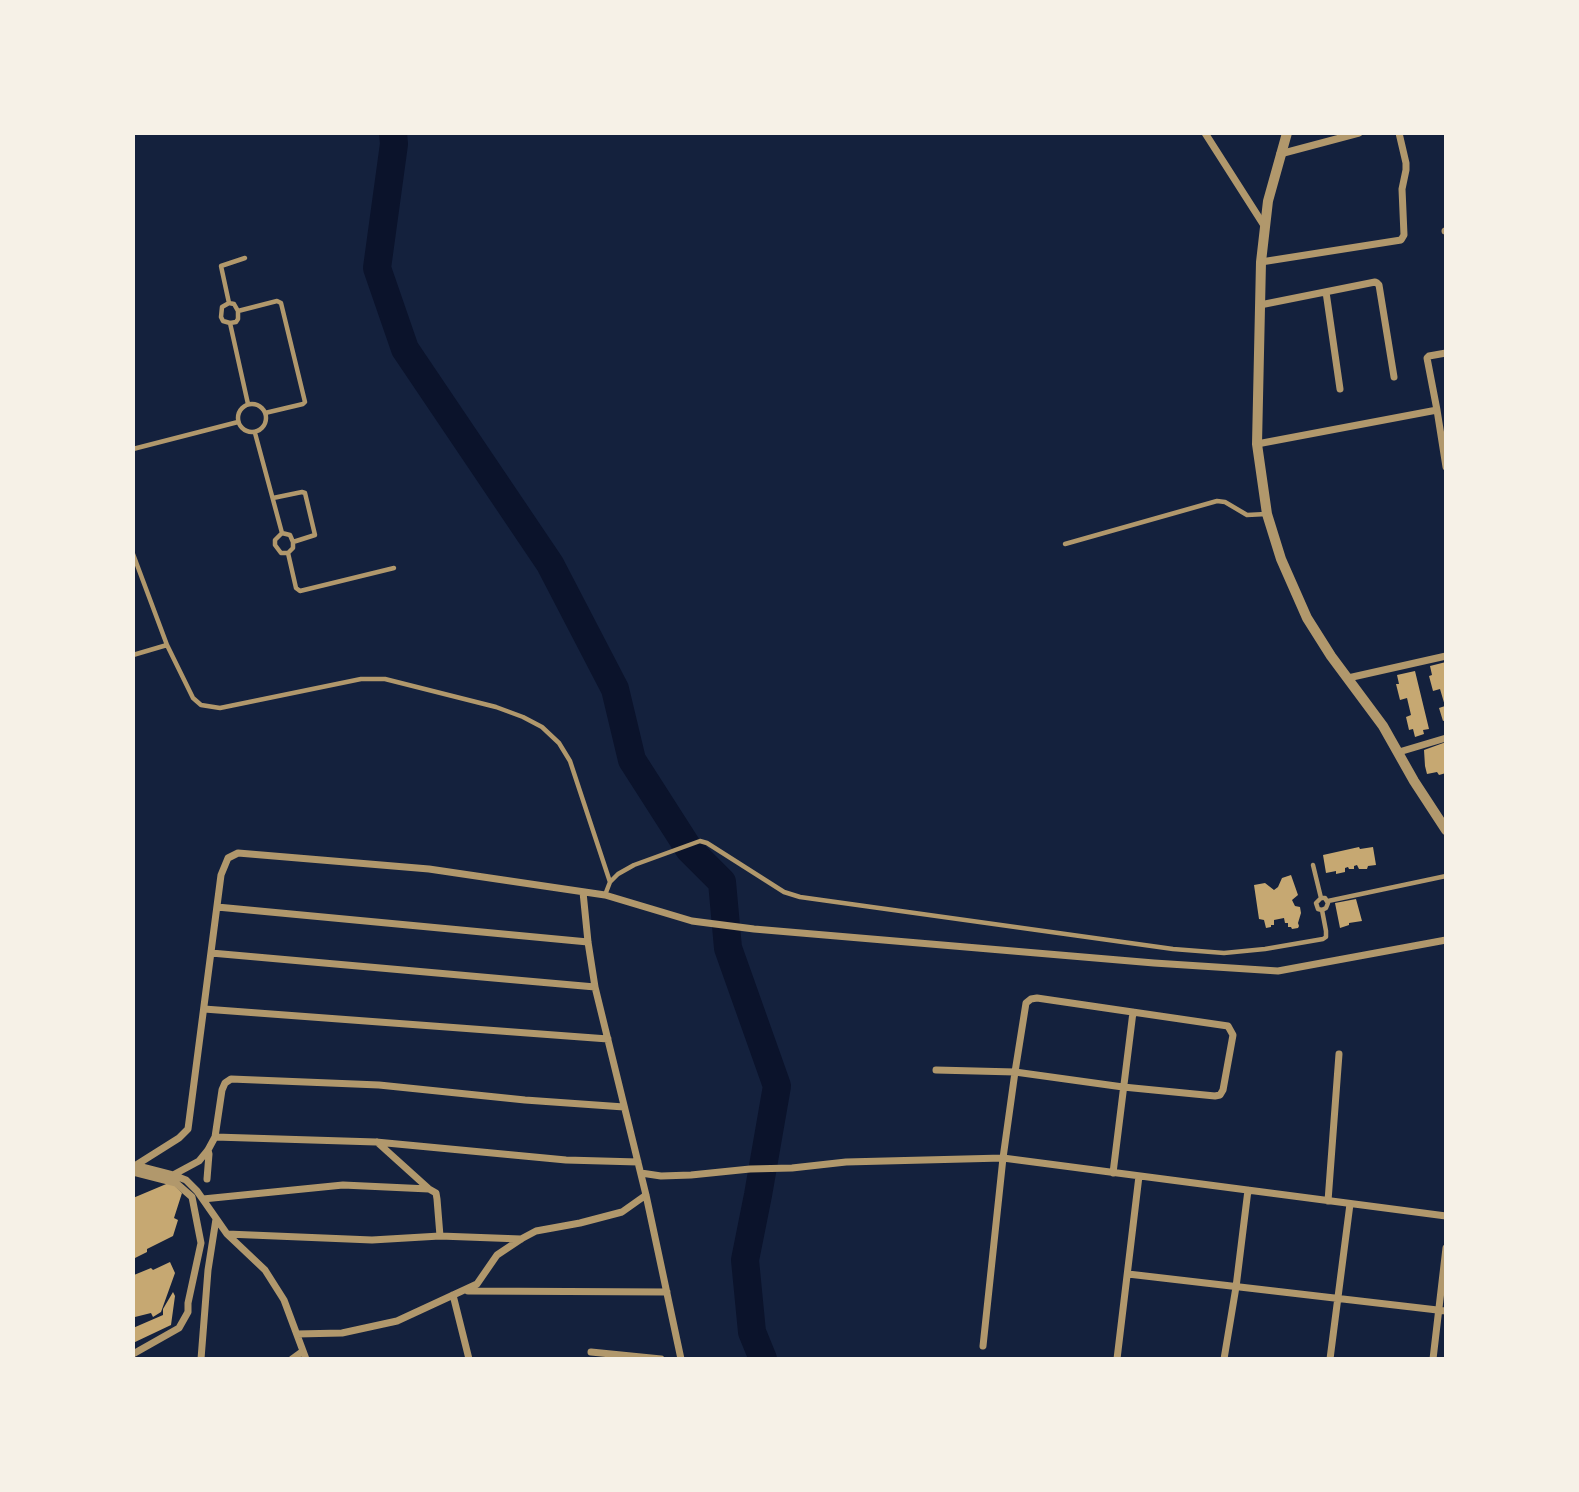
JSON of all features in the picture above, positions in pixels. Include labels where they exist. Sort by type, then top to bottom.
[{"type":"street","points":[[1205,133],[1265,227]]},
{"type":"street","points":[[1287,133],[1268,201],[1261,262],[1257,444],[1267,514],[1281,559],[1307,618],[1331,656],[1383,726],[1414,781],[1443,818],[1446,830]]},
{"type":"street","points":[[1280,154],[1359,133]]},
{"type":"street","points":[[1261,262],[1401,240],[1404,236],[1402,189],[1406,170],[1402,134]]},
{"type":"street","points":[[1260,305],[1375,282],[1379,285],[1394,377]]},
{"type":"street","points":[[1326,292],[1340,389]]},
{"type":"street","points":[[1446,353],[1427,358],[1446,467]]},
{"type":"street","points":[[1257,444],[1437,410]]},
{"type":"street","points":[[1348,678],[1446,656]]},
{"type":"street","points":[[1399,752],[1446,738]]},
{"type":"street","points":[[135,1168],[179,1138],[184,1128],[204,1009],[221,875],[228,858],[238,853],[429,869],[605,895],[692,921],[754,929],[1154,963],[1278,971],[1446,940]]},
{"type":"street","points":[[583,892],[595,987],[641,1173],[681,1359]]},
{"type":"street","points":[[217,907],[588,942]]},
{"type":"street","points":[[211,953],[595,987]]},
{"type":"street","points":[[936,1070],[1016,1072],[1214,1096],[1220,1095],[1223,1090],[1233,1035],[1228,1026],[1037,998],[1026,1003],[1016,1072],[1003,1158],[983,1346]]},
{"type":"street","points":[[204,1009],[608,1038]]},
{"type":"street","points":[[1112,1173],[1133,1012]]},
{"type":"street","points":[[1328,1200],[1339,1054]]},
{"type":"street","points":[[173,1175],[198,1161],[208,1150],[215,1137],[222,1090],[225,1083],[231,1079],[379,1085],[624,1107]]},
{"type":"street","points":[[215,1137],[376,1142],[566,1160],[638,1163]]},
{"type":"street","points":[[376,1142],[436,1193],[440,1236]]},
{"type":"street","points":[[207,1179],[208,1150]]},
{"type":"street","points":[[641,1173],[661,1176],[691,1175],[846,1162],[1003,1158],[1446,1216]]},
{"type":"street","points":[[135,1168],[173,1175],[186,1181],[197,1191],[227,1234],[265,1270],[284,1300],[306,1359]]},
{"type":"street","points":[[133,1354],[179,1328],[188,1312],[201,1243],[192,1197],[176,1183],[135,1168]]},
{"type":"street","points":[[1119,1359],[1139,1176]]},
{"type":"street","points":[[203,1199],[343,1185],[429,1189]]},
{"type":"street","points":[[1224,1359],[1248,1190]]},
{"type":"street","points":[[297,1334],[342,1333],[397,1321],[477,1284],[498,1255],[536,1231],[622,1212],[646,1195]]},
{"type":"street","points":[[1330,1359],[1350,1203]]},
{"type":"street","points":[[201,1359],[215,1219]]},
{"type":"street","points":[[227,1234],[372,1240],[440,1236],[521,1239]]},
{"type":"street","points":[[1433,1359],[1442,1311],[1446,1248]]},
{"type":"street","points":[[1128,1274],[1442,1311]]},
{"type":"street","points":[[463,1291],[667,1292]]},
{"type":"street","points":[[453,1295],[469,1359]]},
{"type":"street","points":[[292,1359],[303,1350]]},
{"type":"street","points":[[591,1352],[661,1359]]},
{"type":"lane","points":[[229,303],[221,266],[245,258]]},
{"type":"lane","points":[[239,311],[277,301],[281,303],[305,402],[265,413]]},
{"type":"lane","points":[[229,303],[234,304],[239,311],[236,322],[223,321],[221,317],[222,307],[229,303]]},
{"type":"lane","points":[[230,323],[248,404]]},
{"type":"lane","points":[[248,404],[257,404],[265,413],[264,425],[255,433],[247,432],[238,422],[241,408],[248,404]]},
{"type":"lane","points":[[133,449],[238,422]]},
{"type":"lane","points":[[255,433],[282,533]]},
{"type":"lane","points":[[273,498],[302,492],[305,494],[315,535],[293,542]]},
{"type":"lane","points":[[1065,544],[1217,501],[1225,502],[1247,515],[1267,514]]},
{"type":"lane","points":[[282,533],[290,535],[293,542],[293,548],[288,553],[281,553],[275,545],[275,540],[282,533]]},
{"type":"lane","points":[[288,553],[296,588],[300,591],[394,568]]},
{"type":"lane","points":[[133,554],[167,645],[193,698],[201,705],[220,708],[361,679],[385,678],[496,707],[542,727],[559,743],[570,761],[610,882]]},
{"type":"lane","points":[[133,655],[167,645]]},
{"type":"lane","points":[[605,895],[610,882],[618,874],[697,842],[707,843],[784,891],[800,897],[1173,949],[1224,953],[1323,939],[1327,934],[1322,910],[1316,905],[1321,898]]},
{"type":"lane","points":[[1313,865],[1321,898]]},
{"type":"lane","points":[[1321,898],[1328,901],[1446,876]]},
{"type":"lane","points":[[1322,910],[1327,907],[1328,901]]},
{"type":"building","points":[[1446,662],[1446,720],[1443,721],[1439,708],[1445,706],[1440,689],[1433,691],[1429,676],[1432,675],[1430,666]]},
{"type":"building","points":[[1415,671],[1429,729],[1423,730],[1424,734],[1415,737],[1413,729],[1409,730],[1406,717],[1411,715],[1407,698],[1400,700],[1396,684],[1399,684],[1397,675]]},
{"type":"building","points":[[1446,742],[1446,773],[1427,774],[1424,750]]},
{"type":"building","points":[[1359,847],[1373,847],[1376,865],[1359,869],[1357,865],[1354,869],[1345,868],[1345,872],[1326,873],[1323,855]]},
{"type":"building","points":[[1291,875],[1298,895],[1292,900],[1295,906],[1300,907],[1301,913],[1299,926],[1292,929],[1288,927],[1284,918],[1274,920],[1274,925],[1266,928],[1264,920],[1259,919],[1254,885],[1265,883],[1274,890],[1282,878]]},
{"type":"building","points":[[1356,899],[1362,921],[1340,928],[1335,903]]},
{"type":"building","points":[[171,1182],[182,1193],[174,1218],[178,1220],[173,1236],[133,1259],[133,1198]]},
{"type":"building","points":[[170,1262],[175,1273],[161,1312],[153,1317],[151,1313],[135,1317],[134,1275]]},
{"type":"building","points":[[173,1292],[175,1296],[171,1325],[133,1343],[133,1328],[163,1315],[163,1309]]},
{"type":"waterway","points":[[393,133],[394,144],[377,268],[405,349],[550,564],[615,689],[632,760],[689,849],[722,882],[728,948],[777,1086],[745,1260],[752,1332],[763,1359]]}]
